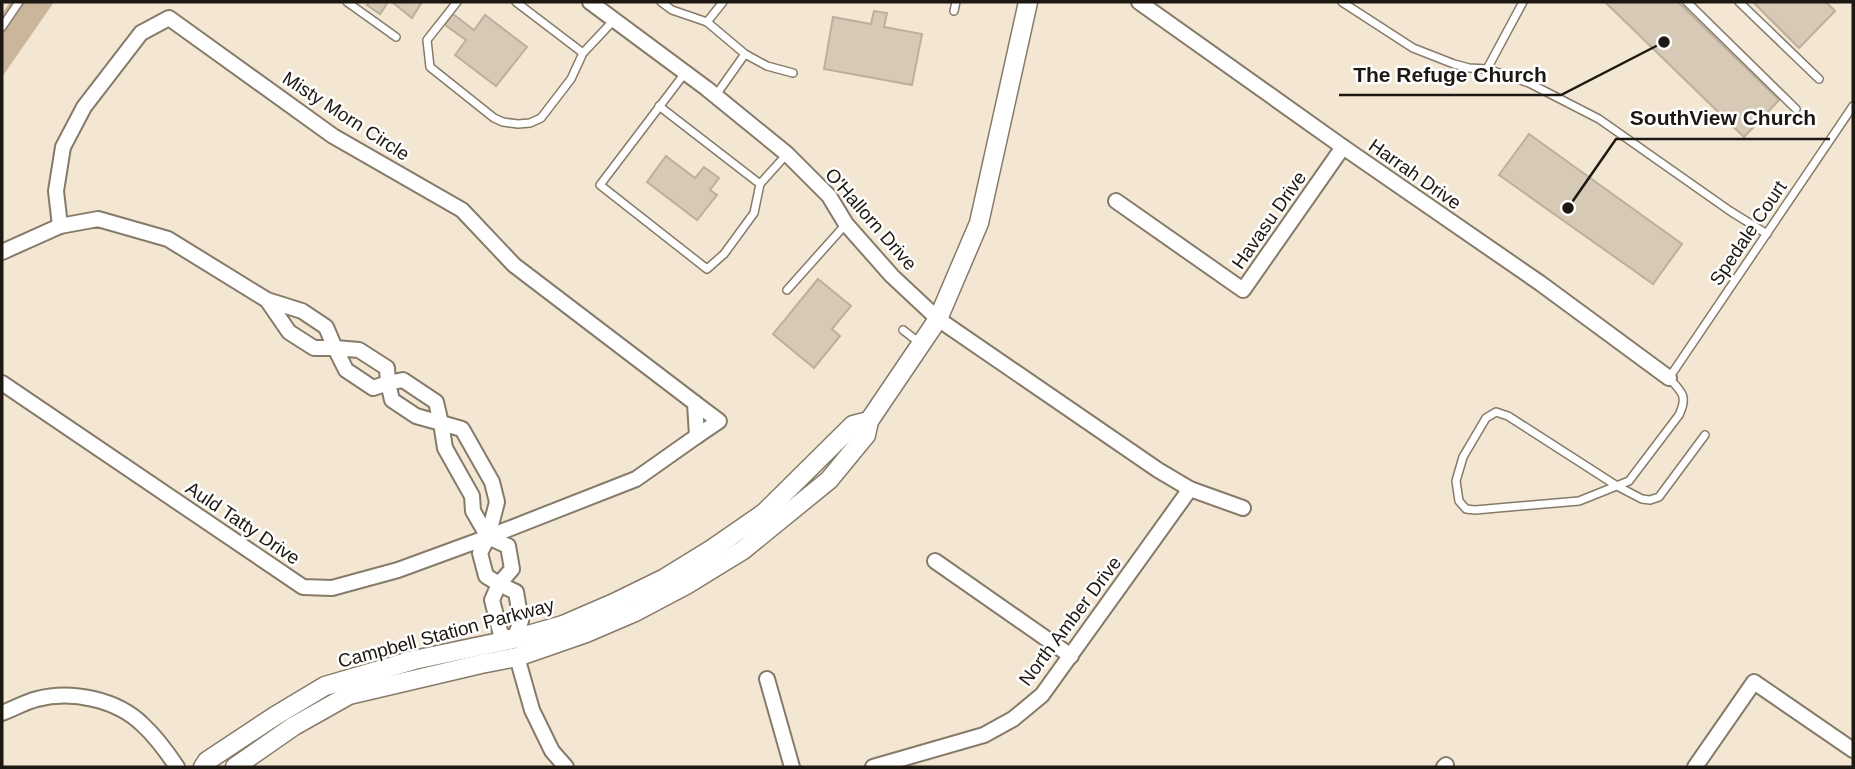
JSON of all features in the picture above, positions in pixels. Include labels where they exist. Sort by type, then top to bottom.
[{"type":"street","name":"O'Hallorn Drive","points":[[590,2],[787,154],[829,197],[846,224],[892,276],[938,319],[1158,470],[1190,489],[1243,508]]},
{"type":"street","name":"Campbell Station Parkway","points":[[235,767],[294,726],[349,695],[517,657],[586,633],[635,612],[687,585],[743,550],[829,480],[866,435],[869,421],[938,319],[979,223],[1028,2]]},
{"type":"street","name":"Harrah Drive","points":[[1139,2],[1540,283],[1669,378]]},
{"type":"street","name":"Misty Morn Circle","points":[[61,226],[56,191],[63,147],[84,107],[141,33],[169,18],[333,136],[462,210],[514,265],[719,421],[636,479],[488,537]]},
{"type":"street","name":"Havasu Drive","points":[[1116,201],[1243,290],[1343,147]]},
{"type":"street","points":[[2,252],[61,226],[98,219],[168,239],[267,300],[302,312],[326,327],[346,370],[373,388],[403,380],[436,402],[445,447],[472,496],[473,510],[488,537],[508,546],[512,569],[499,584],[492,600],[501,635],[514,639]]},
{"type":"street","points":[[267,300],[289,332],[314,348],[359,350],[387,368],[392,400],[416,416],[462,429],[492,482],[497,502],[488,537],[480,553],[485,576],[516,592],[522,621],[514,639],[532,710],[552,751],[566,767]]},
{"type":"street","name":"Auld Tatty Drive","points":[[2,383],[303,587],[332,588],[398,570],[488,537]]},
{"type":"street","points":[[695,403],[697,436]]},
{"type":"street","name":"Campbell Station Parkway","points":[[203,767],[207,761],[325,686],[414,660],[514,639],[563,625],[677,571],[764,513],[853,425],[869,421]]},
{"type":"street","name":"North Amber Drive","points":[[873,767],[984,735],[1013,719],[1042,695],[1190,489]]},
{"type":"street","points":[[935,561],[1070,656]]},
{"type":"street","points":[[766,678],[792,767]]},
{"type":"street","points":[[1695,767],[1754,682],[1853,750]]},
{"type":"street","points":[[2,713],[35,699],[56,695],[82,697],[109,704],[128,712],[143,724],[177,767]]},
{"type":"lane","points":[[2,27],[19,2]]},
{"type":"lane","points":[[346,2],[396,37]]},
{"type":"lane","points":[[457,2],[427,40],[430,66],[494,118],[518,124],[541,118],[571,79],[583,53],[614,20]]},
{"type":"lane","points":[[516,2],[583,53]]},
{"type":"lane","points":[[661,2],[672,10],[708,22],[745,54],[767,66],[793,73]]},
{"type":"lane","points":[[708,22],[723,2]]},
{"type":"lane","points":[[954,11],[956,2]]},
{"type":"lane","points":[[1342,2],[1413,48],[1454,64],[1487,69],[1529,83],[1599,119],[1767,234]]},
{"type":"lane","points":[[1487,69],[1523,2]]},
{"type":"lane","points":[[1687,2],[1796,110]]},
{"type":"lane","points":[[1739,2],[1819,79]]},
{"type":"lane","points":[[715,96],[745,54]]},
{"type":"lane","points":[[685,73],[600,185],[707,269],[724,254],[754,213],[760,184],[787,154]]},
{"type":"lane","points":[[659,106],[760,184]]},
{"type":"lane","name":"Spedale Court","points":[[1669,378],[1853,108]]},
{"type":"lane","points":[[787,290],[846,224]]},
{"type":"lane","points":[[903,330],[921,344]]},
{"type":"lane","points":[[1669,378],[1683,394],[1684,405],[1629,481],[1617,486],[1579,501],[1475,510],[1465,509],[1459,501],[1456,481],[1463,457],[1486,418],[1496,412],[1508,416],[1617,486],[1642,499],[1650,500],[1659,496],[1705,435]]},
{"type":"shaded area","points":[[10,2],[54,2],[2,77],[2,14]]},
{"type":"building","points":[[369,2],[388,2],[380,14],[367,5]]},
{"type":"building","points":[[392,2],[422,2],[412,18]]},
{"type":"building","points":[[1605,2],[1678,2],[1779,100],[1744,137]]},
{"type":"building","points":[[1753,2],[1826,2],[1835,11],[1799,48]]},
{"type":"building","points":[[874,11],[887,13],[884,27],[922,34],[912,85],[824,69],[833,17],[871,24]]},
{"type":"building","points":[[453,14],[474,30],[485,15],[527,47],[496,86],[455,55],[466,40],[445,25]]},
{"type":"building","points":[[1529,134],[1682,244],[1653,284],[1499,175]]},
{"type":"building","points":[[666,156],[695,178],[704,167],[719,178],[710,190],[717,195],[697,220],[647,182]]},
{"type":"building","points":[[818,279],[851,306],[832,329],[840,336],[814,368],[773,334]]},
{"type":"place","name":"The Refuge Church","points":[[1664,42]]},
{"type":"place","name":"SouthView Church","points":[[1568,208]]}]
